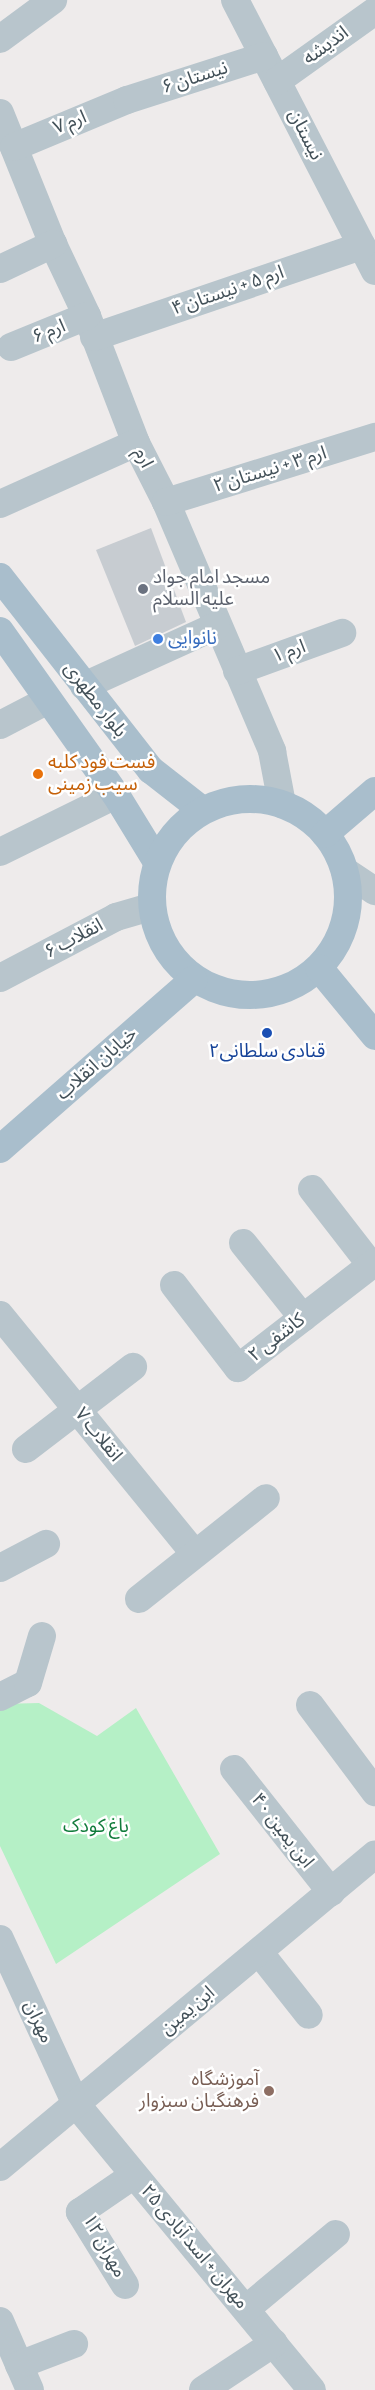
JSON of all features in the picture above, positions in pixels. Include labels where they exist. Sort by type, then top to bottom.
[{"type":"main road","name":"بلوار مطهری","points":[[0,577],[151,770],[202,810]]},
{"type":"main road","name":"بلوار مطهری","points":[[0,630],[116,796],[157,862]]},
{"type":"main road","points":[[325,834],[375,792]]},
{"type":"main road","points":[[255,798],[282,804],[298,811],[325,834],[345,871],[349,897],[345,923],[335,947],[319,968],[297,984],[272,994],[244,996],[218,991],[194,980],[172,960],[158,935],[151,908],[151,884],[157,862],[175,832],[202,810],[237,800],[255,798]]},
{"type":"main road","points":[[319,968],[375,1036]]},
{"type":"main road","name":"خیابان انقلاب","points":[[2,1142],[194,980]]},
{"type":"street","points":[[0,39],[53,0]]},
{"type":"street","name":"نیستان","points":[[235,0],[375,271]]},
{"type":"street","name":"اندیشه","points":[[277,81],[375,11]]},
{"type":"street","name":"نیستان ۶","points":[[127,100],[264,56]]},
{"type":"street","name":"ارم ۷","points":[[14,147],[127,100]]},
{"type":"street","name":"ارم","points":[[1,116],[53,244],[90,327],[136,443],[166,502],[216,626],[272,751],[282,804]]},
{"type":"street","points":[[0,269],[53,244]]},
{"type":"street","name":"ارم ۵ + نیستان ۴","points":[[90,327],[362,246]]},
{"type":"street","name":"ارم ۶","points":[[12,347],[90,327]]},
{"type":"street","name":"ارم ۳ + نیستان ۲","points":[[166,502],[375,437]]},
{"type":"street","points":[[0,504],[136,443]]},
{"type":"street","points":[[84,686],[216,626]]},
{"type":"street","name":"ارم ۱","points":[[236,671],[342,633]]},
{"type":"street","points":[[0,725],[48,700]]},
{"type":"street","points":[[0,852],[116,796]]},
{"type":"street","points":[[345,871],[375,891]]},
{"type":"street","name":"انقلاب ۶","points":[[0,978],[116,917],[151,908]]},
{"type":"street","points":[[312,1189],[373,1263]]},
{"type":"street","points":[[243,1243],[303,1318]]},
{"type":"street","name":"کاشفی ۲","points":[[174,1285],[238,1368],[373,1263]]},
{"type":"street","name":"انقلاب ۷","points":[[5,1327],[78,1410],[195,1554]]},
{"type":"street","points":[[26,1449],[133,1367]]},
{"type":"street","points":[[139,1600],[266,1498]]},
{"type":"street","points":[[0,1568],[46,1544]]},
{"type":"street","points":[[0,1697],[28,1682],[42,1636]]},
{"type":"street","points":[[310,1705],[375,1792]]},
{"type":"street","name":"ابن یمین ۴۰","points":[[234,1769],[331,1892]]},
{"type":"street","name":"ابن یمین","points":[[0,2167],[375,1855]]},
{"type":"street","points":[[259,1952],[309,2015]]},
{"type":"street","name":"مهران","points":[[3,1954],[76,2104]]},
{"type":"street","name":"مهران + اسد آبادی ۲۵","points":[[76,2104],[312,2390]]},
{"type":"street","name":"مهران ۱۲","points":[[125,2285],[80,2212],[134,2175]]},
{"type":"street","points":[[246,2309],[336,2234]]},
{"type":"street","points":[[0,2321],[30,2390]]},
{"type":"street","points":[[203,2390],[274,2343]]},
{"type":"street","points":[[19,2365],[74,2344]]},
{"type":"green space","name":"باغ کودک","points":[[39,1703],[97,1736],[136,1708],[220,1854],[56,1964],[0,1846],[0,1704]]},
{"type":"building","name":"مسجد امام جواد علیه السلام","points":[[151,528],[186,622],[135,646],[96,550]]},
{"type":"place","name":"مسجد امام جواد علیه السلام","points":[[143,589]]},
{"type":"place","name":"نانوایی","points":[[158,639]]},
{"type":"place","name":"فست فود کلبه سیب زمینی","points":[[38,774]]},
{"type":"place","name":"قنادی سلطانی۲","points":[[267,1033]]},
{"type":"place","name":"آموزشگاه فرهنگیان سبزوار","points":[[269,2091]]}]
